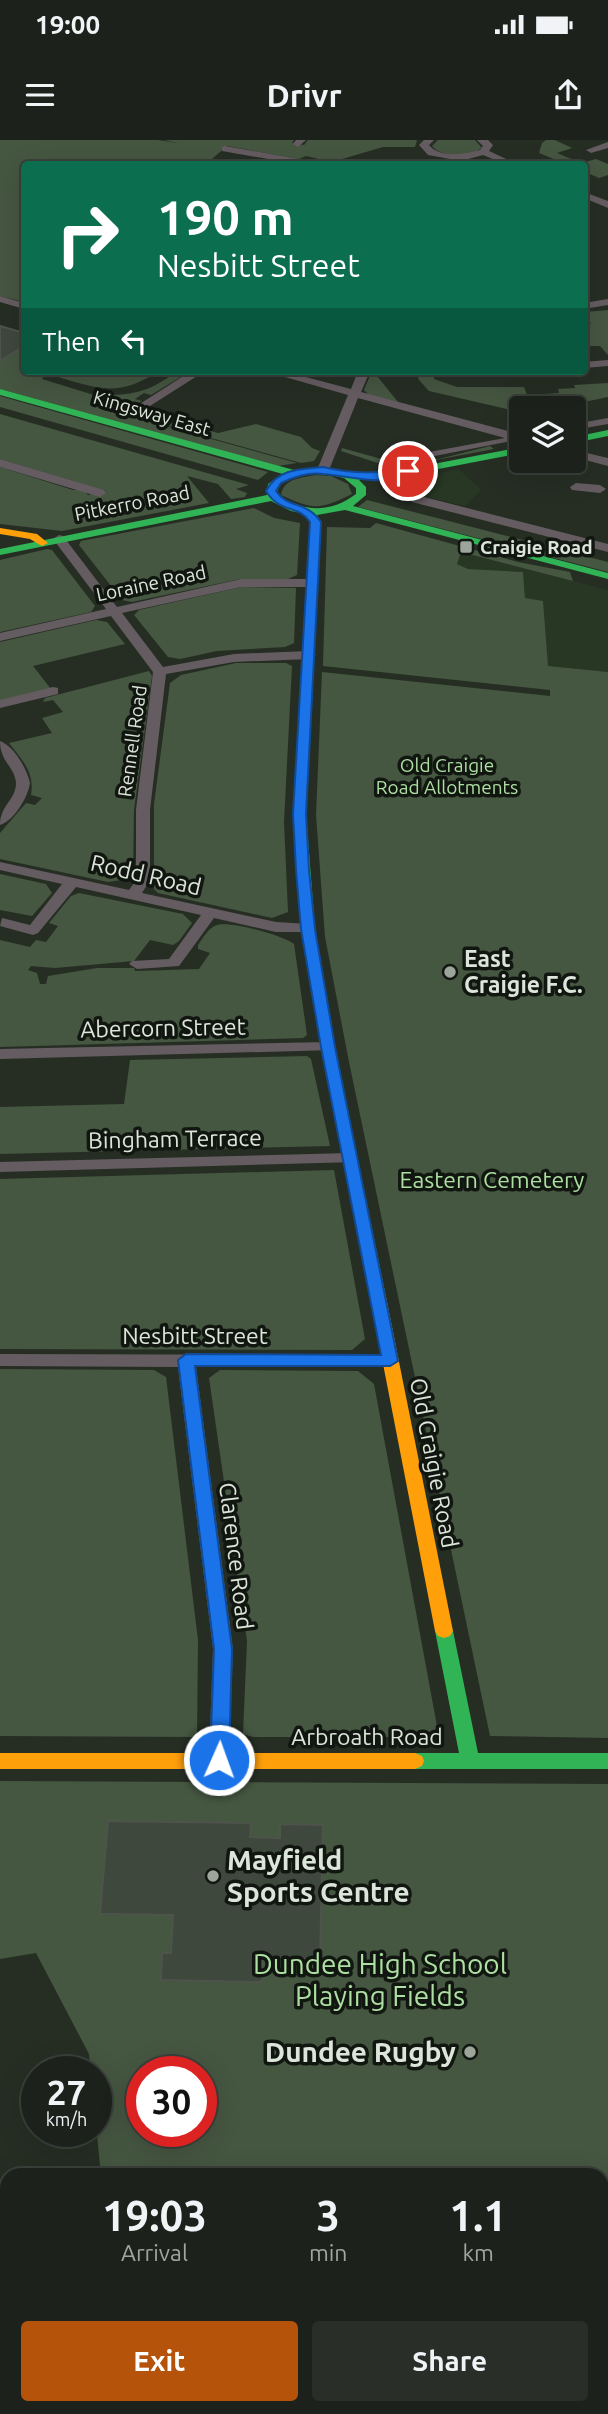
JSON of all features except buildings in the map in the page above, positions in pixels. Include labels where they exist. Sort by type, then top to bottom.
[{"type":"main road","name":"Kingsway East","points":[[0,392],[293,473],[323,470],[348,476]]},
{"type":"main road","points":[[586,438],[608,433]]},
{"type":"main road","points":[[346,507],[362,494],[369,484],[389,475],[509,445]]},
{"type":"main road","points":[[293,473],[276,481],[267,491],[297,510],[346,507],[608,576]]},
{"type":"main road","points":[[348,476],[389,475]]},
{"type":"main road","points":[[348,476],[358,482],[362,494]]},
{"type":"main road","name":"Pitkerro Road","points":[[0,552],[267,491]]},
{"type":"main road","points":[[362,494],[608,558]]},
{"type":"main road","name":"Old Craigie Road","points":[[309,511],[316,522],[300,814],[308,929],[328,1047],[470,1760]]},
{"type":"main road","points":[[0,531],[33,536],[42,543]]},
{"type":"main road","name":"Arbroath Road","points":[[0,1761],[608,1761]]},
{"type":"street","points":[[429,140],[424,145],[425,149],[451,161],[484,152],[505,161]]},
{"type":"street","points":[[482,140],[488,145],[484,152]]},
{"type":"street","points":[[591,150],[608,145]]},
{"type":"street","points":[[225,149],[293,161]]},
{"type":"street","points":[[469,157],[479,161]]},
{"type":"street","points":[[588,208],[608,216]]},
{"type":"street","points":[[0,299],[21,305]]},
{"type":"street","points":[[588,302],[608,303]]},
{"type":"street","points":[[588,365],[608,363]]},
{"type":"street","points":[[138,409],[193,375]]},
{"type":"street","points":[[285,375],[509,436]]},
{"type":"street","points":[[323,470],[362,375]]},
{"type":"street","points":[[122,405],[153,414]]},
{"type":"street","points":[[586,426],[608,421]]},
{"type":"street","points":[[413,459],[509,444]]},
{"type":"street","points":[[586,456],[608,462]]},
{"type":"street","points":[[0,463],[100,493]]},
{"type":"street","points":[[389,475],[416,499],[608,548]]},
{"type":"street","points":[[576,487],[605,488]]},
{"type":"street","name":"Rennell Road","points":[[59,539],[160,672],[143,810],[143,880],[133,896]]},
{"type":"street","name":"Loraine Road","points":[[0,637],[241,583],[313,583]]},
{"type":"street","points":[[160,672],[240,656],[309,656]]},
{"type":"street","points":[[0,704],[53,691]]},
{"type":"street","points":[[29,697],[39,709]]},
{"type":"street","points":[[0,821],[17,801],[24,781],[21,772],[2,749]]},
{"type":"street","name":"Rodd Road","points":[[0,866],[276,927],[308,929]]},
{"type":"street","name":"Rodd Road","points":[[2,922],[33,930],[72,882]]},
{"type":"street","name":"Rodd Road","points":[[136,964],[174,963],[210,913]]},
{"type":"street","name":"Abercorn Street","points":[[0,1054],[328,1047]]},
{"type":"street","name":"Bingham Terrace","points":[[0,1167],[350,1158]]},
{"type":"street","name":"Nesbitt Street","points":[[0,1360],[390,1361]]},
{"type":"street","name":"Clarence Road","points":[[186,1360],[223,1649],[219,1760]]},
{"type":"shaded area","points":[[459,469],[481,490],[465,506],[419,495],[416,478]]},
{"type":"shaded area","points":[[461,552],[608,590],[608,672],[548,666],[525,598],[523,572],[468,569],[457,564]]},
{"type":"green space","points":[[0,140],[158,140],[177,143],[164,140],[294,140],[292,143],[304,145],[308,140],[417,140],[415,147],[383,147],[335,161],[306,156],[299,159],[227,146],[210,161],[21,161],[21,301],[0,296]]},
{"type":"green space","points":[[438,140],[475,140],[482,148],[463,155],[449,155],[432,146]]},
{"type":"green space","points":[[555,140],[572,148],[557,153],[576,161],[559,161],[539,153],[542,143]]},
{"type":"green space","points":[[596,159],[608,164],[608,175],[599,178],[588,173],[588,161]]},
{"type":"green space","points":[[608,310],[608,355],[600,346],[588,346],[588,324],[591,324],[588,312]]},
{"type":"green space","points":[[21,350],[21,375],[40,375],[44,376],[42,379],[110,400],[103,406],[115,409],[119,406],[157,415],[151,421],[97,407],[297,463],[278,466],[0,389],[0,361]]},
{"type":"green space","points":[[52,375],[152,375],[118,388],[93,387]]},
{"type":"green space","points":[[171,375],[184,375],[151,395],[144,393],[135,399],[142,401],[138,403],[96,394],[131,393]]},
{"type":"green space","points":[[370,375],[376,375],[398,402],[369,395],[364,390]]},
{"type":"green space","points":[[417,375],[434,375],[434,379],[457,387],[524,387],[527,395],[559,393],[558,389],[575,388],[574,385],[608,383],[608,397],[586,402],[586,396],[509,396],[509,410],[429,391]]},
{"type":"green space","points":[[0,396],[268,472],[258,480],[0,407]]},
{"type":"green space","points":[[0,414],[249,485],[236,489],[247,493],[245,497],[231,499],[218,484],[187,476],[209,503],[62,531],[0,524],[0,467],[73,490],[84,490],[88,495],[106,491],[0,459]]},
{"type":"green space","points":[[175,421],[218,433],[256,424],[301,437],[312,448],[320,451],[314,461],[301,463],[168,426]]},
{"type":"green space","points":[[490,446],[494,449],[393,468],[341,451],[342,448],[392,462],[399,459],[439,459]]},
{"type":"green space","points":[[316,475],[331,476],[348,484],[352,494],[332,503],[316,506],[281,495],[289,482]]},
{"type":"green space","points":[[367,500],[608,562],[608,572],[358,507]]},
{"type":"green space","points":[[254,508],[274,518],[300,523],[297,575],[288,579],[240,579],[132,602],[122,600],[79,545],[81,541]]},
{"type":"green space","points":[[376,523],[518,562],[570,572],[573,581],[461,552],[457,564],[468,569],[523,572],[525,598],[543,601],[548,666],[608,672],[608,1738],[490,1736],[325,937],[316,815],[322,672],[550,696],[550,690],[323,666],[327,527],[370,528]]},
{"type":"green space","points":[[52,550],[95,606],[91,612],[0,632],[0,560]]},
{"type":"green space","points":[[241,587],[296,588],[294,643],[285,647],[217,651],[180,659],[168,657],[134,615],[139,610]]},
{"type":"green space","points":[[96,620],[107,622],[125,644],[33,666],[51,689],[0,701],[0,642]]},
{"type":"green space","points":[[236,663],[286,663],[292,666],[284,822],[288,912],[272,918],[158,893],[154,889],[154,804],[170,683],[181,675]]},
{"type":"green space","points":[[149,671],[152,676],[134,810],[133,872],[128,879],[108,882],[0,859],[0,833],[26,803],[35,805],[42,798],[31,795],[29,773],[9,743],[52,733],[42,718],[63,712],[53,700],[43,702],[45,698]]},
{"type":"green space","points":[[0,874],[46,884],[52,893],[32,916],[0,910]]},
{"type":"green space","points":[[79,893],[183,914],[192,923],[173,945],[150,940],[134,961],[55,968],[31,966],[28,970],[37,973],[40,984],[46,984],[48,976],[97,968],[134,968],[135,971],[199,969],[210,953],[198,949],[198,945],[209,930],[224,924],[244,927],[294,944],[307,1035],[303,1038],[0,1047],[0,940],[30,947],[36,940],[46,942],[58,926],[49,923],[71,896]]},
{"type":"green space","points":[[307,1056],[311,1059],[330,1146],[0,1154],[0,1107],[124,1104],[130,1060]]},
{"type":"green space","points":[[334,1170],[365,1339],[352,1350],[0,1349],[0,1179]]},
{"type":"green space","points":[[0,1369],[154,1370],[166,1377],[198,1640],[197,1737],[0,1736]]},
{"type":"green space","points":[[220,1370],[358,1371],[374,1384],[439,1737],[253,1737],[243,1734],[247,1641],[209,1378]]},
{"type":"green space","name":"Dundee High School Playing Fields","points":[[0,1781],[608,1784],[608,2168],[100,2168],[98,2147],[112,2147],[112,2056],[89,2054],[36,1953],[0,1959]]},
{"type":"traffic: fast","points":[[0,392],[293,473]]},
{"type":"traffic: fast","points":[[586,438],[608,433]]},
{"type":"traffic: fast","points":[[348,476],[381,477],[509,452]]},
{"type":"traffic: fast","points":[[323,470],[348,476],[361,487],[361,495],[340,508],[318,512],[295,508],[273,497],[272,486],[283,478],[302,471],[323,470]]},
{"type":"traffic: fast","points":[[0,552],[273,497]]},
{"type":"traffic: fast","points":[[346,507],[608,576]]},
{"type":"traffic: fast","points":[[309,511],[316,522],[300,813],[308,929],[328,1047],[378,1297]]},
{"type":"traffic: fast","points":[[444,1631],[470,1760]]},
{"type":"traffic: fast","points":[[415,1761],[608,1761]]},
{"type":"traffic: slow","points":[[0,531],[33,536],[42,543]]},
{"type":"traffic: slow","points":[[378,1297],[444,1631]]},
{"type":"traffic: slow","points":[[0,1761],[415,1761]]},
{"type":"place","name":"Craigie Road","points":[[466,547]]},
{"type":"place","name":"East Craigie F.C.","points":[[450,972]]},
{"type":"place","name":"Mayfield Sports Centre","points":[[213,1876]]},
{"type":"place","name":"Dundee Rugby","points":[[470,2052]]},
{"type":"route","points":[[219,1760],[223,1649],[186,1360],[390,1361],[328,1047],[308,929],[300,814],[316,522],[309,511],[297,510],[278,502],[271,491],[276,481],[298,472],[323,470],[348,476],[382,477],[408,471]]},
{"type":"park label","name":"Old Craigie Road Allotments","points":[[447,776]]},
{"type":"park label","name":"Eastern Cemetery","points":[[492,1180]]}]
